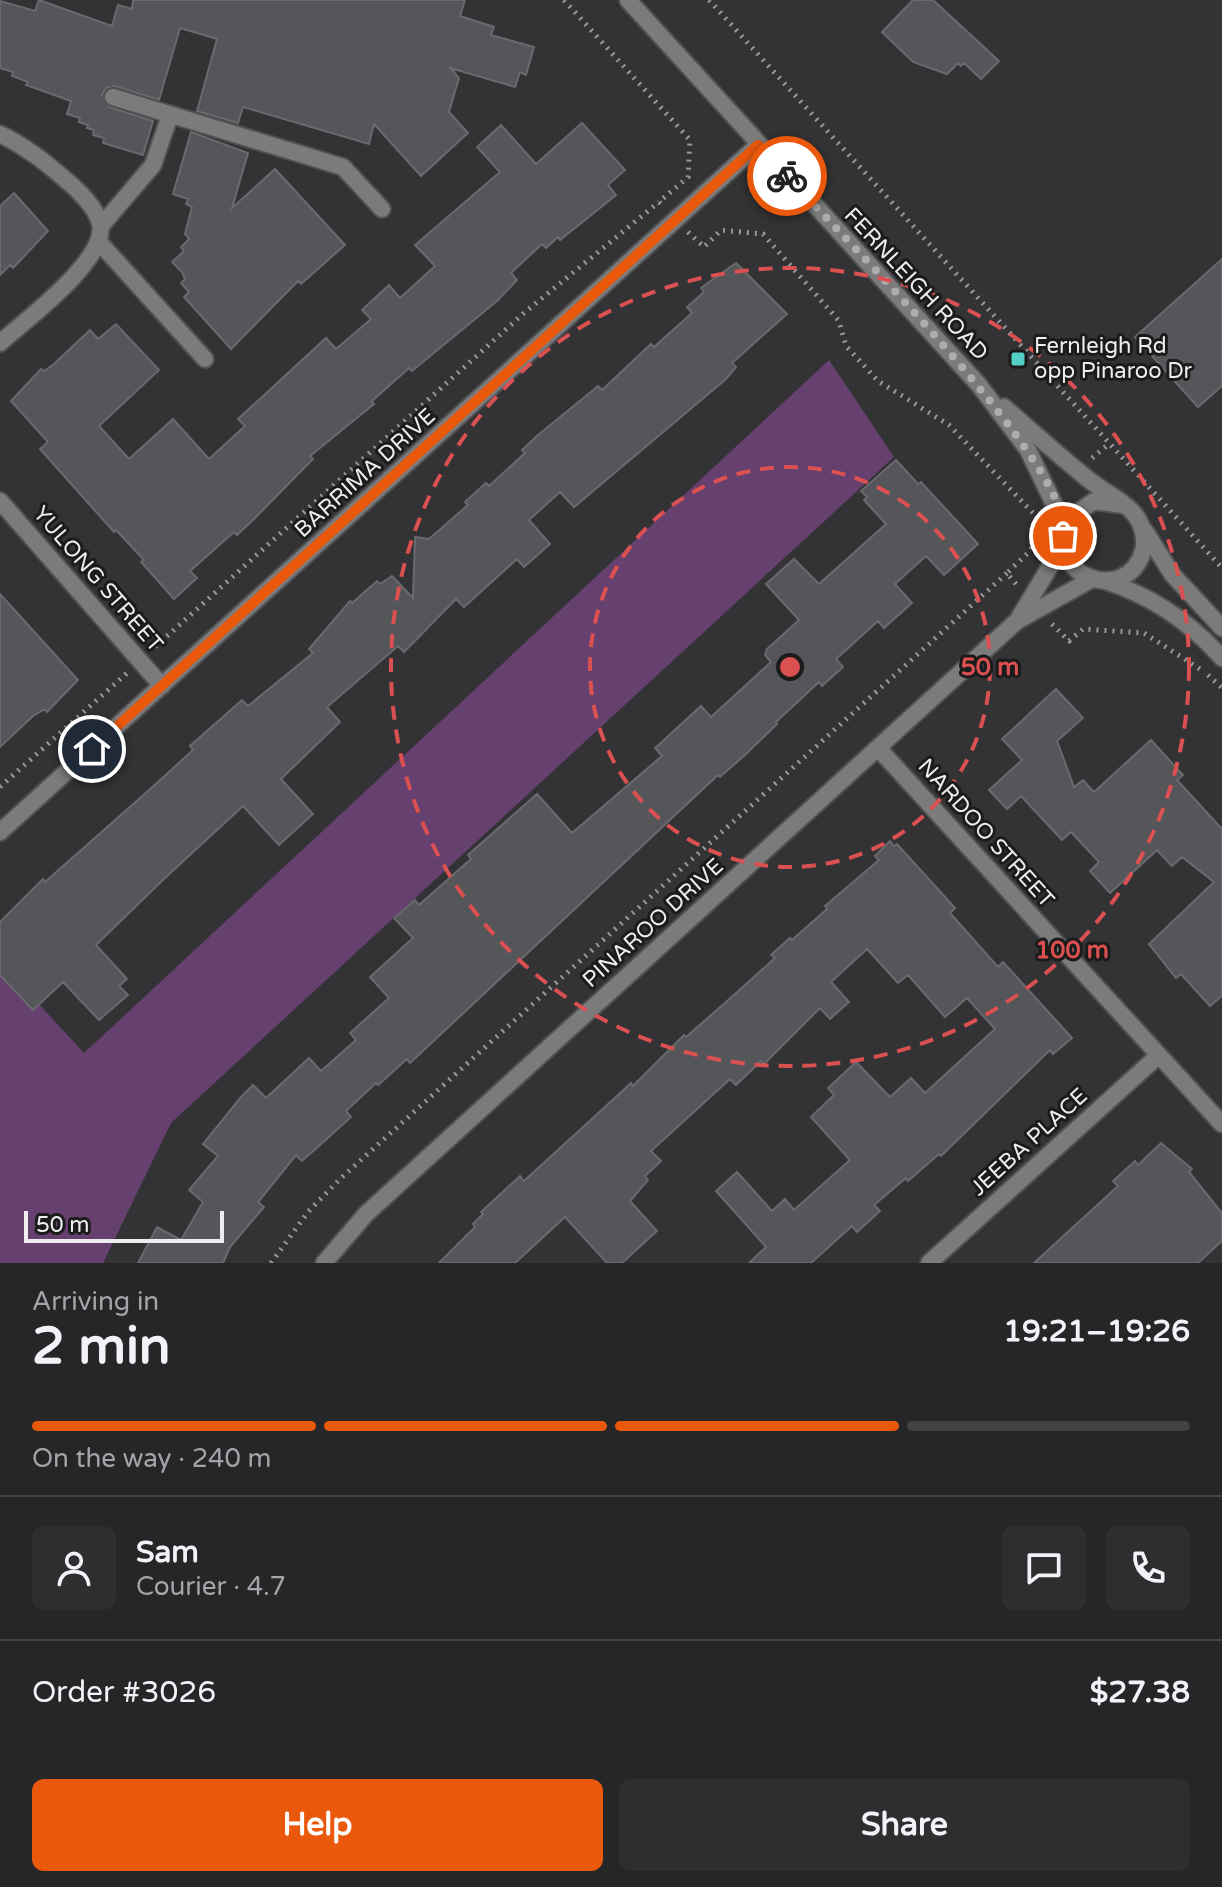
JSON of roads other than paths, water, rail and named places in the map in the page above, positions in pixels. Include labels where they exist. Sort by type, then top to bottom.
[{"type":"street","name":"FERNLEIGH ROAD","points":[[628,0],[979,385],[1028,450],[1065,527]]},
{"type":"street","points":[[113,97],[343,167],[382,209]]},
{"type":"street","points":[[0,343],[78,273],[100,234],[153,165],[170,115]]},
{"type":"street","points":[[0,134],[42,160],[73,186],[92,207],[100,234],[205,359]]},
{"type":"street","name":"BARRIMA DRIVE","points":[[0,832],[758,145]]},
{"type":"street","name":"FERNLEIGH ROAD","points":[[979,385],[1123,505]]},
{"type":"street","name":"YULONG STREET","points":[[0,501],[162,686]]},
{"type":"street","points":[[1222,628],[1172,574],[1140,523],[1123,505],[1094,501],[1076,510],[1065,527],[1063,545],[1072,566],[1098,580],[1126,588],[1173,613],[1200,634],[1222,658]]},
{"type":"street","points":[[1098,580],[1118,579],[1138,562],[1144,536],[1140,523]]},
{"type":"street","name":"PINAROO DRIVE","points":[[324,1263],[378,1203],[1017,621],[1034,604],[1063,545]]},
{"type":"street","name":"PINAROO DRIVE","points":[[1034,604],[1098,580]]},
{"type":"street","name":"NARDOO STREET","points":[[878,748],[1222,1124]]},
{"type":"street","name":"JEEBA PLACE","points":[[929,1263],[1159,1055]]},
{"type":"place","name":"Fernleigh Rd opp Pinaroo Dr","points":[[1018,359]]}]
